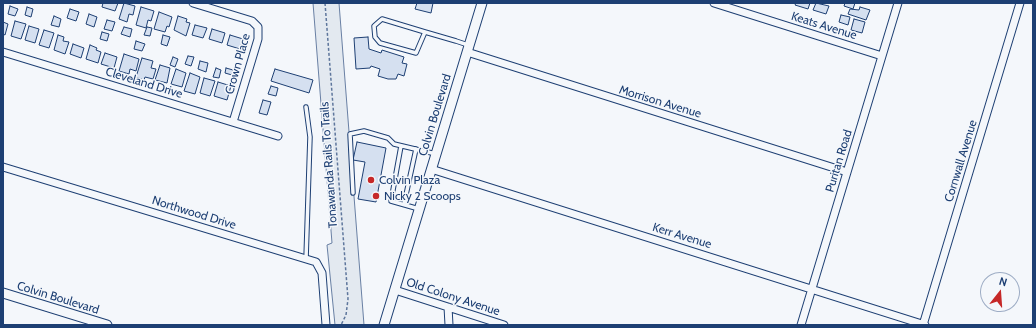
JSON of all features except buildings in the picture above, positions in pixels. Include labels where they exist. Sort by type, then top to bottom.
[{"type":"street","name":"Crown Place","points":[[193,3],[255,23],[258,32],[233,122]]},
{"type":"street","name":"Colvin Boulevard","points":[[384,325],[482,3]]},
{"type":"street","name":"Keats Avenue","points":[[714,3],[882,56]]},
{"type":"street","name":"Puritan Road","points":[[801,325],[898,3]]},
{"type":"street","name":"Cornwall Avenue","points":[[924,325],[1020,3]]},
{"type":"street","name":"Morrison Avenue","points":[[468,49],[847,172]]},
{"type":"street","name":"Cleveland Drive","points":[[3,52],[278,136]]},
{"type":"street","name":"Northwood Drive","points":[[3,166],[316,262],[322,273],[326,325]]},
{"type":"street","name":"Kerr Avenue","points":[[431,169],[924,325]]},
{"type":"street","name":"Old Colony Avenue","points":[[395,290],[504,325]]},
{"type":"street","name":"Colvin Boulevard","points":[[3,293],[106,325]]},
{"type":"street","points":[[448,307],[449,325]]},
{"type":"lane","points":[[426,32],[416,53],[380,43],[374,37],[374,26],[382,19],[426,32],[468,49]]},
{"type":"lane","points":[[306,107],[310,137],[306,259]]},
{"type":"lane","points":[[353,193],[350,134],[364,131],[388,138],[394,144],[436,154]]},
{"type":"lane","points":[[401,146],[391,201],[419,209]]},
{"type":"lane","points":[[404,204],[416,150]]},
{"type":"path","name":"Tonawanda Rails To Trails","points":[[325,3],[348,299],[346,315],[341,325]]},
{"type":"shaded area","points":[[313,3],[339,3],[364,325],[335,325],[327,245],[332,243]]},
{"type":"place","name":"Colvin Plaza","points":[[371,180]]},
{"type":"place","name":"Nicky 2 Scoops","points":[[376,196]]}]
